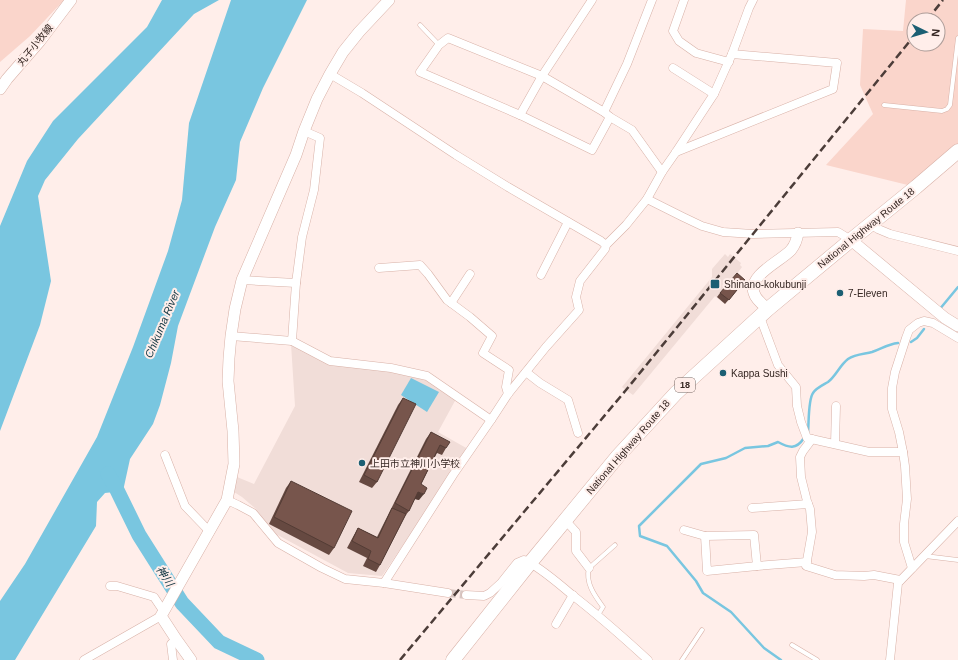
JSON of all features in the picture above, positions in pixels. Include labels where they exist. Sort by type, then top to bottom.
[{"type":"highway","name":"National Highway Route 18","points":[[453,660],[618,456],[676,393],[764,313],[958,151]]},
{"type":"street","name":"丸子小牧線","points":[[0,89],[40,41],[71,0]]},
{"type":"street","points":[[84,660],[163,614],[227,500],[234,464],[233,431],[228,381],[231,336],[235,309],[242,280],[296,155],[317,99],[330,74],[343,52],[358,32],[389,0]]},
{"type":"street","points":[[520,115],[542,76],[592,0]]},
{"type":"street","points":[[652,0],[607,115],[592,150],[520,115],[420,72],[439,45],[448,38],[542,76],[607,115],[632,130],[662,172]]},
{"type":"street","points":[[684,0],[673,31],[679,41],[696,53],[729,62]]},
{"type":"street","points":[[384,582],[453,475],[508,394],[546,347],[579,310],[576,297],[580,281],[605,250],[606,245],[626,225],[647,199],[662,172],[714,94],[729,62],[753,0]]},
{"type":"street","points":[[676,152],[833,89],[837,63],[732,54]]},
{"type":"street","points":[[673,68],[714,94]]},
{"type":"street","points":[[330,74],[362,93],[456,155],[606,245]]},
{"type":"street","points":[[292,341],[296,283],[302,237],[314,190],[320,138],[304,131]]},
{"type":"street","points":[[647,199],[702,226],[723,232],[747,234],[838,232],[851,240],[945,318],[958,326]]},
{"type":"street","points":[[541,275],[568,222]]},
{"type":"street","points":[[870,224],[890,234],[958,251]]},
{"type":"street","points":[[798,233],[797,241],[791,250],[761,273],[756,279],[753,287],[754,293],[764,313],[778,365],[796,388],[797,406],[807,438],[870,452],[903,452]]},
{"type":"street","points":[[379,268],[420,265],[451,303],[492,336],[483,353],[510,370],[506,387],[508,394]]},
{"type":"street","points":[[451,303],[470,274]]},
{"type":"street","points":[[242,280],[296,283]]},
{"type":"street","points":[[912,568],[904,542],[904,524],[907,499],[905,466],[899,432],[892,409],[892,388],[895,372],[909,330],[918,323],[933,323],[958,338]]},
{"type":"street","points":[[231,336],[292,341],[330,361],[391,368],[427,376],[491,420]]},
{"type":"street","points":[[526,372],[540,383],[568,400],[578,433]]},
{"type":"street","points":[[835,444],[836,406]]},
{"type":"street","points":[[812,439],[800,457],[800,477],[810,509],[812,532],[806,566],[835,575],[874,575],[900,580]]},
{"type":"street","points":[[165,456],[185,506],[209,532]]},
{"type":"street","points":[[227,500],[253,513],[278,543],[345,579],[384,582],[448,593]]},
{"type":"street","points":[[752,508],[808,504]]},
{"type":"street","points":[[565,520],[576,532],[576,551],[589,568]]},
{"type":"street","points":[[890,660],[898,583],[958,521]]},
{"type":"street","points":[[684,530],[705,536],[754,535],[757,566]]},
{"type":"street","points":[[705,536],[707,571],[807,562]]},
{"type":"street","points":[[466,595],[484,596],[490,593],[501,583],[517,563],[524,560],[544,571],[598,615],[648,660]]},
{"type":"street","points":[[110,586],[117,586],[154,597],[176,639],[191,660]]},
{"type":"street","points":[[556,624],[573,595]]},
{"type":"street","points":[[173,660],[171,644],[176,639]]},
{"type":"lane","points":[[420,25],[439,45]]},
{"type":"lane","points":[[884,105],[942,111],[948,109],[950,105],[958,38]]},
{"type":"lane","points":[[598,615],[603,607],[594,595],[589,582],[588,571],[589,568],[615,545]]},
{"type":"lane","points":[[923,556],[958,560]]},
{"type":"lane","points":[[682,660],[702,630]]},
{"type":"lane","points":[[792,645],[818,660]]},
{"type":"shaded area","points":[[0,0],[64,0],[30,36],[0,62]]},
{"type":"shaded area","points":[[906,0],[958,0],[958,152],[916,187],[826,165],[873,114],[860,85],[863,29],[903,31]]},
{"type":"shaded area","points":[[725,254],[728,257],[730,254],[741,263],[740,265],[742,267],[734,278],[725,304],[715,296],[633,395],[622,387],[712,277],[712,269]]},
{"type":"shaded area","name":"上田市立神川小学校","points":[[291,344],[330,364],[392,370],[425,378],[456,399],[438,432],[468,449],[382,576],[348,573],[274,533],[256,509],[234,492],[237,477],[254,484],[295,406]]},
{"type":"water","points":[[162,0],[219,0],[194,14],[78,139],[45,180],[38,196],[51,281],[40,325],[0,431],[0,226],[27,161],[53,121],[147,27]]},
{"type":"water","name":"Chikuma River","points":[[231,0],[307,0],[263,88],[240,142],[236,180],[215,227],[178,326],[171,363],[160,405],[153,424],[130,459],[123,491],[105,493],[97,502],[96,526],[15,660],[0,660],[0,601],[25,564],[97,437],[133,347],[168,251],[182,200],[189,123]]},
{"type":"water","points":[[411,378],[439,392],[427,412],[401,395]]},
{"type":"building","points":[[737,273],[745,280],[729,300],[720,293]]},
{"type":"building","points":[[403,398],[416,404],[377,482],[364,475]]},
{"type":"building","points":[[431,432],[450,442],[446,448],[440,445],[421,484],[427,488],[424,494],[418,492],[409,511],[395,503]]},
{"type":"building","points":[[291,481],[352,511],[334,548],[274,517]]},
{"type":"building","points":[[392,508],[406,514],[380,565],[368,559],[371,551],[352,541],[358,528],[378,538]]},
{"type":"waterway","points":[[939,310],[958,287]]},
{"type":"waterway","points":[[911,342],[917,338],[924,329]]},
{"type":"waterway","points":[[808,432],[810,401],[811,396],[816,390],[831,380],[843,364],[851,357],[872,352],[888,345],[898,343]]},
{"type":"waterway","points":[[781,660],[764,648],[731,612],[703,593],[696,581],[667,546],[640,536],[639,526],[701,464],[726,458],[745,448],[768,446],[778,442],[792,447],[798,445],[804,438]]},
{"type":"waterway","name":"神川","points":[[108,474],[139,535],[182,603],[219,642],[257,660]]},
{"type":"tunnel","points":[[448,593],[466,595]]},
{"type":"railway","points":[[933,12],[943,0]]},
{"type":"railway","points":[[400,660],[626,390],[906,46]]},
{"type":"place","name":"Shinano-kokubunji","points":[[715,284]]},
{"type":"place","name":"7-Eleven","points":[[840,293]]},
{"type":"place","name":"Kappa Sushi","points":[[723,373]]},
{"type":"place","name":"上田市立神川小学校","points":[[362,463]]}]
